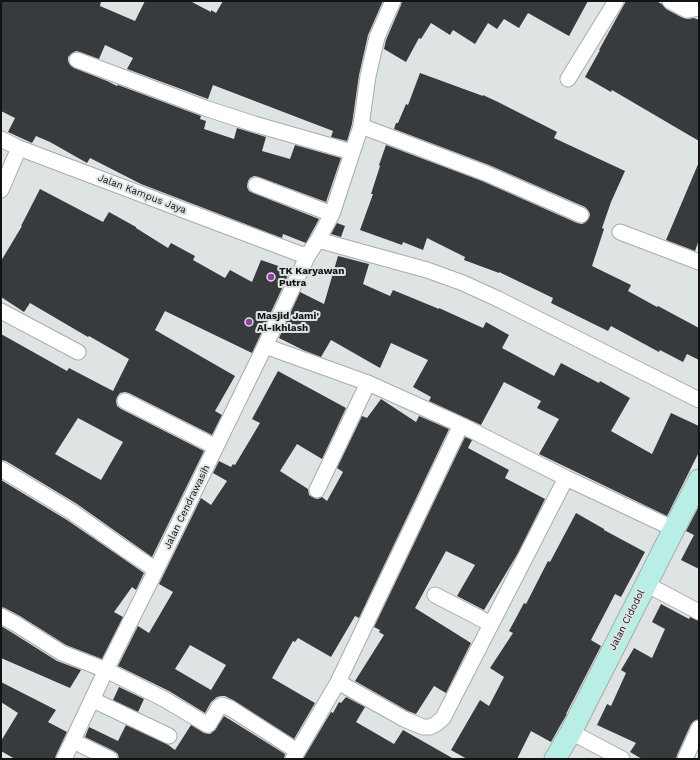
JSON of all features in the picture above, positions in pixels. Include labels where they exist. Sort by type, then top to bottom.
[{"type":"street","name":"Jalan Cendrawasih","points":[[64,759],[308,255],[332,214],[361,126],[368,76],[377,37],[393,1]]},
{"type":"street","points":[[568,79],[616,1]]},
{"type":"street","points":[[670,1],[687,10],[699,8]]},
{"type":"street","points":[[76,60],[205,108],[254,124],[352,152]]},
{"type":"street","points":[[361,126],[485,173],[581,215]]},
{"type":"street","name":"Jalan Kampus Jaya","points":[[1,139],[19,148],[300,254],[308,255]]},
{"type":"street","points":[[1,190],[5,171],[19,148]]},
{"type":"street","points":[[256,185],[332,214]]},
{"type":"street","points":[[620,232],[699,262]]},
{"type":"street","points":[[318,240],[427,270],[463,283],[498,299],[699,400]]},
{"type":"street","points":[[1,311],[78,352]]},
{"type":"street","points":[[265,346],[368,383],[460,425],[566,478],[674,529]]},
{"type":"street","points":[[317,490],[368,383]]},
{"type":"street","points":[[125,401],[216,447]]},
{"type":"street","points":[[1,616],[62,653],[106,670],[164,699],[208,725],[219,707],[222,705],[230,708],[295,755],[338,682],[460,425]]},
{"type":"street","points":[[1,469],[72,512],[122,548],[156,570]]},
{"type":"street","points":[[338,682],[404,719],[424,727],[430,727],[443,718],[566,478]]},
{"type":"street","name":"Jalan Cidodol","points":[[555,759],[571,732],[699,480]]},
{"type":"street","points":[[646,584],[699,612]]},
{"type":"street","points":[[434,595],[491,624]]},
{"type":"street","points":[[92,700],[169,736]]},
{"type":"street","points":[[685,759],[699,728]]},
{"type":"street","points":[[571,732],[622,759]]},
{"type":"street","points":[[73,741],[110,759]]},
{"type":"building","points":[[1,1],[101,1],[100,6],[135,21],[145,1],[190,1],[216,13],[223,1],[383,1],[368,35],[359,75],[352,124],[347,141],[331,137],[333,131],[213,85],[208,99],[127,69],[133,58],[105,45],[99,59],[76,51],[68,57],[70,65],[74,68],[117,86],[118,85],[201,116],[200,119],[206,121],[204,129],[234,139],[237,128],[266,137],[262,151],[290,159],[295,145],[341,158],[326,202],[259,177],[254,176],[248,181],[247,187],[249,191],[319,219],[306,243],[283,234],[282,238],[141,184],[90,158],[87,163],[50,142],[36,136],[32,143],[8,132],[15,118],[1,111]]},
{"type":"building","points":[[402,1],[588,1],[569,36],[528,13],[519,28],[504,19],[497,29],[488,23],[475,44],[453,30],[450,35],[431,23],[421,39],[419,38],[406,62],[384,49],[386,40]]},
{"type":"building","points":[[626,1],[656,1],[662,4],[666,9],[683,18],[694,18],[699,20],[699,141],[612,90],[611,92],[585,77]]},
{"type":"building","points":[[420,73],[483,95],[498,102],[557,132],[554,138],[625,171],[611,202],[602,228],[604,229],[592,266],[631,285],[628,291],[699,328],[699,360],[687,354],[683,362],[660,350],[659,352],[611,326],[608,331],[551,303],[553,298],[499,272],[464,260],[465,257],[427,238],[423,250],[403,242],[402,245],[360,230],[373,194],[371,194],[386,145],[482,181],[577,223],[582,224],[589,218],[590,214],[585,207],[489,165],[394,129],[406,104],[408,105]]},
{"type":"building","points":[[699,162],[699,240],[695,251],[666,240]]},
{"type":"building","points":[[40,189],[103,222],[109,212],[136,227],[168,248],[171,243],[195,256],[193,260],[225,278],[230,270],[252,282],[261,260],[290,270],[252,353],[165,311],[155,330],[235,376],[215,411],[222,415],[212,435],[129,393],[120,393],[117,397],[117,406],[121,409],[204,451],[152,557],[77,504],[6,461],[1,460],[1,334],[67,371],[69,368],[113,391],[129,359],[30,303],[24,312],[1,297],[1,261]],"holes":[[[78,418],[123,442],[101,480],[55,454]]]},
{"type":"building","points":[[337,223],[345,226],[341,237],[331,234]]},
{"type":"building","points":[[338,256],[369,264],[363,284],[390,296],[393,290],[439,308],[483,328],[486,322],[509,335],[502,348],[554,376],[561,363],[599,383],[600,381],[630,398],[611,431],[652,454],[671,413],[699,426],[699,452],[667,516],[539,454],[559,419],[537,408],[541,401],[504,382],[481,425],[429,401],[431,397],[413,387],[428,360],[391,343],[380,368],[331,340],[321,357],[279,338],[300,292],[324,304]]},
{"type":"building","points":[[278,371],[346,408],[322,459],[297,444],[280,471],[308,489],[309,495],[318,499],[322,497],[327,501],[343,472],[337,468],[362,416],[367,418],[381,399],[416,422],[419,416],[449,429],[359,618],[355,616],[331,657],[298,638],[295,642],[293,641],[272,678],[315,703],[294,739],[225,696],[217,697],[211,702],[205,713],[169,691],[118,666],[138,626],[149,633],[173,592],[159,584],[201,498],[211,505],[227,481],[213,473],[219,461],[231,467],[233,464],[235,465],[260,423],[252,419]],"holes":[[[190,645],[226,665],[211,690],[175,669]]]},
{"type":"building","points":[[465,437],[472,440],[468,448],[509,470],[505,478],[545,499],[518,553],[484,610],[457,596],[475,565],[446,551],[415,608],[471,643],[446,693],[434,686],[416,714],[355,681],[384,635],[379,632],[380,630],[374,627]]},
{"type":"building","points":[[1,480],[67,520],[144,573],[136,590],[132,587],[114,612],[123,617],[102,659],[66,645],[20,616],[1,607]]},
{"type":"building","points":[[699,506],[699,569],[681,560],[694,535],[686,531]]},
{"type":"building","points":[[576,513],[645,552],[621,597],[615,594],[591,640],[601,646],[567,714],[551,742],[531,731],[517,759],[467,759],[451,750],[480,700],[489,706],[504,677],[490,668],[513,633],[509,631],[524,603],[526,604],[548,561],[550,562]]},
{"type":"building","points":[[661,604],[689,619],[690,617],[699,621],[699,719],[691,724],[676,759],[642,759],[630,752],[636,743],[597,725],[607,704],[611,706],[626,673],[621,670],[634,648],[652,658],[665,629],[652,622]]},
{"type":"building","points":[[1,626],[57,661],[81,670],[70,688],[1,658]]},
{"type":"building","points":[[1,682],[56,710],[48,722],[67,732],[55,759],[15,759],[1,751],[1,741],[18,713],[1,702]]},
{"type":"building","points":[[119,687],[144,699],[138,712],[113,700]]},
{"type":"building","points":[[346,697],[365,707],[356,722],[394,744],[403,730],[454,759],[303,759],[331,712],[333,713],[339,702],[341,703]]},
{"type":"building","points":[[224,716],[285,754],[284,759],[119,759],[118,754],[114,751],[85,737],[89,727],[118,741],[126,725],[167,744],[175,750],[191,725],[204,733],[210,734],[215,730]]},
{"type":"place","name":"TK Karyawan Putra","points":[[271,277]]},
{"type":"place","name":"Masjid Jami' Al-Ikhlash","points":[[249,322]]}]
